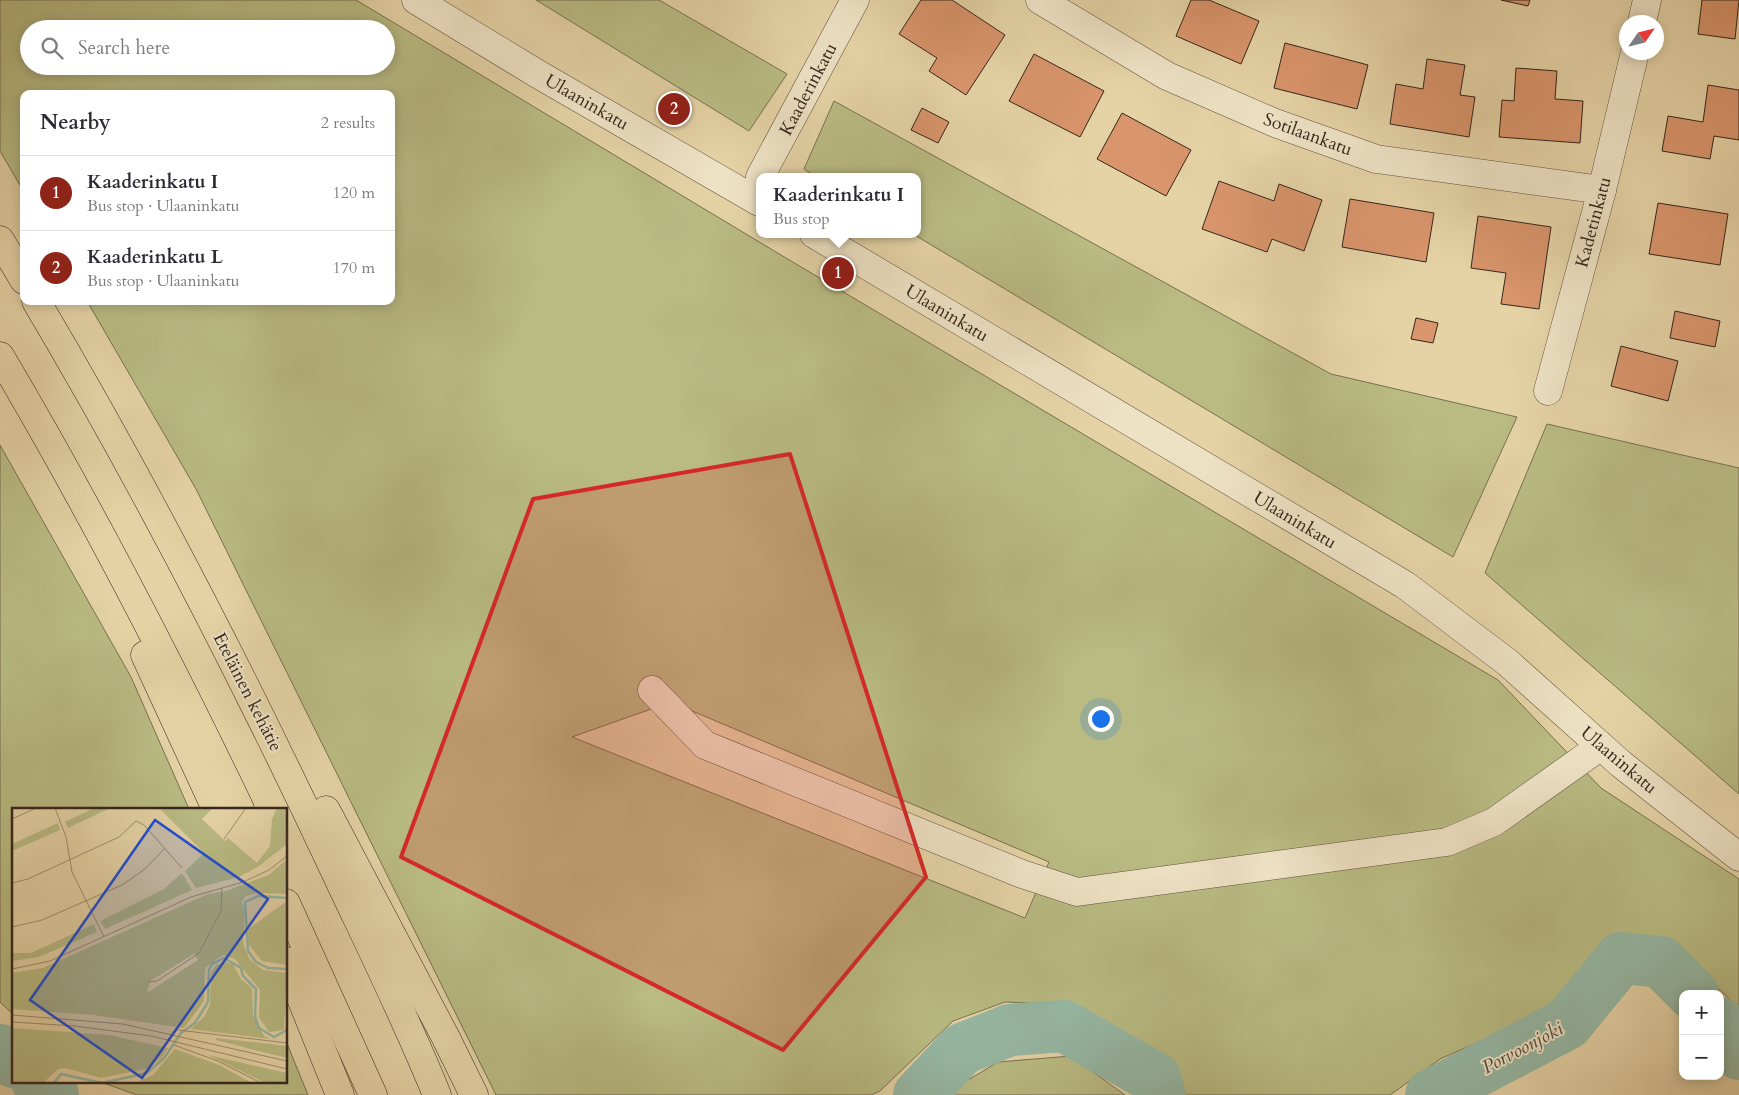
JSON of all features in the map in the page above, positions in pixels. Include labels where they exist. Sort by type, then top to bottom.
[{"type":"highway","points":[[0,240],[20,273]]},
{"type":"highway","name":"Eteläinen kehätie","points":[[38,305],[86,386],[264,719],[414,1040],[437,1095]]},
{"type":"highway","points":[[0,356],[36,417],[180,684],[240,808]]},
{"type":"highway","points":[[86,386],[256,679],[446,1038],[474,1095]]},
{"type":"highway","points":[[36,417],[216,808]]},
{"type":"highway","points":[[288,908],[374,1095]]},
{"type":"highway","points":[[288,967],[322,1044],[340,1095]]},
{"type":"street","name":"Ulaaninkatu","points":[[416,0],[536,73],[756,187]]},
{"type":"street","name":"Kaaderinkatu","points":[[765,173],[856,0]]},
{"type":"street","name":"Sotilaankatu","points":[[1040,0],[1167,76],[1275,123],[1376,159],[1602,190]]},
{"type":"street","points":[[1644,15],[1647,0]]},
{"type":"street","name":"Kadetinkatu","points":[[1548,390],[1602,190],[1633,60]]},
{"type":"street","name":"Ulaaninkatu","points":[[821,238],[1405,585],[1507,662],[1601,746],[1739,857]]},
{"type":"street","points":[[652,690],[705,744],[1022,874],[1077,892],[1120,888],[1448,842],[1494,822],[1601,746]]},
{"type":"highlighted area","points":[[790,454],[926,877],[783,1050],[401,857],[533,499]]},
{"type":"green space","points":[[0,0],[356,0],[389,20],[20,20],[20,75],[395,75],[395,23],[786,258],[1498,680],[1601,788],[1739,879],[1739,1010],[1724,994],[1724,990],[1720,990],[1663,938],[1603,943],[1546,1012],[1440,1059],[1390,1095],[1181,1095],[1170,1060],[1069,1005],[1005,1002],[953,1021],[880,1091],[871,1095],[496,1095],[196,489],[89,305],[395,305],[395,90],[20,90],[20,185],[0,151]],"holes":[[[671,702],[1049,862],[1025,918],[572,737]]]},
{"type":"green space","points":[[536,0],[659,0],[787,74],[749,131]]},
{"type":"green space","points":[[834,101],[1331,374],[1517,417],[1453,557],[920,238],[921,173],[810,173],[804,169]]},
{"type":"green space","points":[[1547,424],[1739,468],[1739,794],[1485,573]]},
{"type":"green space","points":[[0,445],[131,677],[189,808],[12,808],[12,1013],[0,1002]]},
{"type":"green space","points":[[288,1046],[308,1095],[137,1095],[101,1082],[288,1082]]},
{"type":"green space","points":[[1071,1056],[1125,1095],[943,1095],[998,1062]]},
{"type":"building","points":[[921,0],[952,0],[1005,35],[966,95],[929,71],[937,58],[899,34]]},
{"type":"building","points":[[1191,0],[1209,0],[1259,21],[1241,64],[1176,36]]},
{"type":"building","points":[[1501,0],[1530,0],[1528,6]]},
{"type":"building","points":[[1702,0],[1739,0],[1735,39],[1698,34]]},
{"type":"building","points":[[1285,43],[1368,65],[1357,109],[1274,88]]},
{"type":"building","points":[[1034,54],[1104,91],[1080,137],[1009,101]]},
{"type":"building","points":[[1427,59],[1465,65],[1460,95],[1475,97],[1469,137],[1390,124],[1396,84],[1423,89]]},
{"type":"building","points":[[1516,68],[1557,71],[1555,99],[1583,101],[1580,143],[1499,137],[1502,100],[1514,101]]},
{"type":"building","points":[[1708,85],[1739,90],[1739,140],[1714,136],[1710,159],[1662,151],[1668,116],[1703,122]]},
{"type":"building","points":[[922,108],[949,122],[938,143],[911,130]]},
{"type":"building","points":[[1122,113],[1191,150],[1166,196],[1097,159]]},
{"type":"building","points":[[1219,181],[1274,201],[1279,184],[1322,200],[1304,251],[1272,239],[1267,252],[1202,229]]},
{"type":"building","points":[[1350,199],[1434,213],[1426,262],[1342,247]]},
{"type":"building","points":[[1658,203],[1728,214],[1720,265],[1649,254]]},
{"type":"building","points":[[1478,216],[1551,227],[1539,309],[1501,304],[1506,273],[1471,268]]},
{"type":"building","points":[[1675,311],[1720,321],[1715,347],[1670,338]]},
{"type":"building","points":[[1416,318],[1438,323],[1433,343],[1411,339]]},
{"type":"building","points":[[1621,346],[1678,361],[1668,401],[1611,386]]},
{"type":"waterway","name":"Porvoonjoki","points":[[1431,1095],[1567,1024],[1621,958],[1661,962],[1689,990]]},
{"type":"waterway","name":"Porvoonjoki","points":[[919,1095],[962,1049],[1010,1030],[1064,1026],[1155,1078],[1160,1095]]},
{"type":"waterway","name":"Porvoonjoki","points":[[1724,1030],[1739,1054]]},
{"type":"waterway","name":"Porvoonjoki","points":[[0,1050],[12,1060]]},
{"type":"waterway","name":"Porvoonjoki","points":[[38,1082],[53,1095]]},
{"type":"place","name":"Kaaderinkatu L","points":[[674,109]]},
{"type":"place","name":"Kaaderinkatu I","points":[[838,273]]}]
